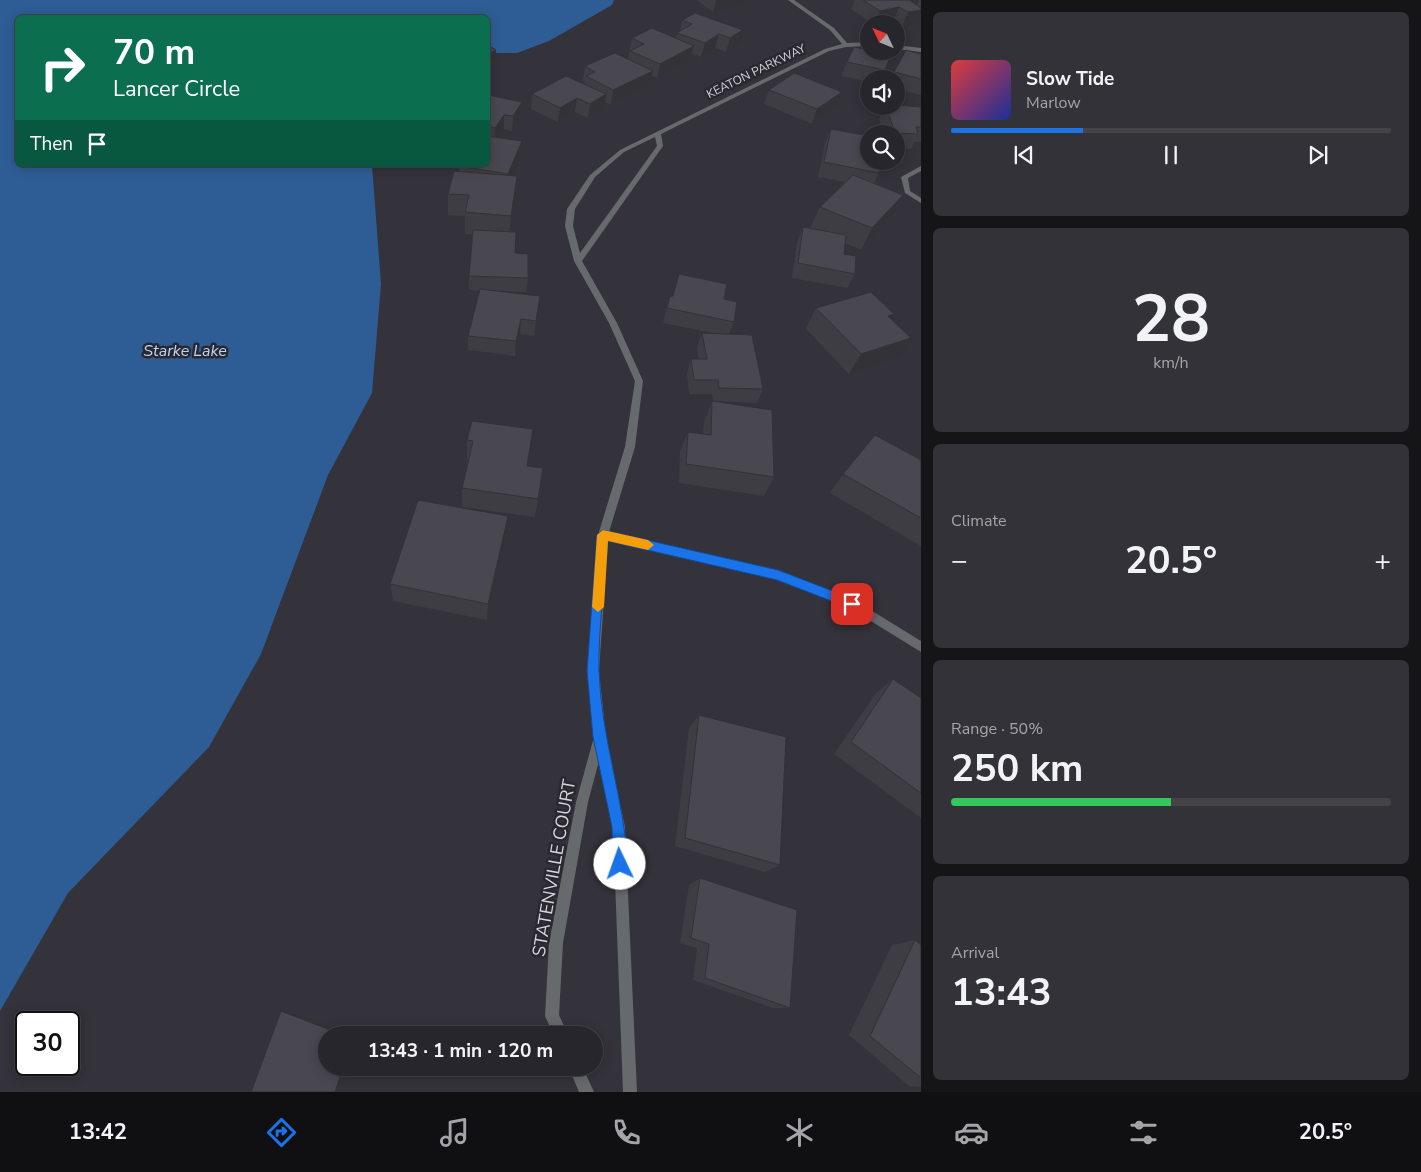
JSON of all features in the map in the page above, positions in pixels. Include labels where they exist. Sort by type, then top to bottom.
[{"type":"street","points":[[791,0],[832,29],[846,45]]},
{"type":"street","name":"KEATON PARKWAY","points":[[603,535],[630,447],[639,381],[613,323],[578,261],[569,226],[571,210],[592,176],[622,151],[827,50],[846,45],[860,44]]},
{"type":"street","points":[[905,48],[921,50]]},
{"type":"street","points":[[578,261],[660,146],[658,134]]},
{"type":"street","points":[[921,168],[904,177],[907,192],[921,201]]},
{"type":"street","points":[[603,535],[778,575],[852,604],[921,648]]},
{"type":"street","name":"STATENVILLE COURT","points":[[603,535],[593,671],[600,737],[619,827],[630,1092]]},
{"type":"street","name":"STATENVILLE COURT","points":[[557,1026],[552,1016],[556,943],[582,802],[600,737]]},
{"type":"street","points":[[580,1076],[587,1092]]},
{"type":"water","name":"Starke Lake","points":[[0,0],[614,0],[612,5],[549,41],[517,53],[490,53],[490,15],[15,15],[15,167],[372,167],[381,284],[372,393],[328,475],[261,654],[209,747],[68,893],[0,1011]]},
{"type":"building","points":[[863,0],[909,0],[921,8],[921,10],[908,12],[899,7],[880,11]]},
{"type":"building","points":[[695,13],[743,30],[730,38],[719,34],[705,43],[677,33],[692,24],[682,20]]},
{"type":"building","points":[[652,28],[694,46],[660,64],[630,51],[644,44],[632,38]]},
{"type":"building","points":[[490,46],[496,50],[490,53]]},
{"type":"building","points":[[854,47],[860,48],[860,60],[889,60],[885,70],[847,62]]},
{"type":"building","points":[[906,50],[921,54],[921,79],[905,75],[905,70],[895,70],[901,60],[905,60]]},
{"type":"building","points":[[615,53],[653,71],[613,90],[586,76],[595,72],[585,66]]},
{"type":"building","points":[[794,73],[842,92],[817,109],[769,90]]},
{"type":"building","points":[[566,76],[606,94],[590,104],[577,98],[560,108],[532,94]]},
{"type":"building","points":[[490,95],[522,102],[513,116],[504,115],[495,128],[490,127]]},
{"type":"building","points":[[905,106],[921,107],[921,127],[916,127],[918,134],[905,133],[905,125],[892,125],[889,115],[905,115]]},
{"type":"building","points":[[831,129],[860,134],[860,169],[824,162]]},
{"type":"building","points":[[490,136],[522,141],[508,174],[465,167],[490,167]]},
{"type":"building","points":[[864,170],[879,170],[879,173]]},
{"type":"building","points":[[454,171],[517,176],[511,216],[465,212],[469,195],[448,194]]},
{"type":"building","points":[[853,175],[903,195],[872,228],[820,207]]},
{"type":"building","points":[[803,227],[846,235],[844,254],[856,256],[855,274],[798,263]]},
{"type":"building","points":[[473,230],[516,232],[515,253],[528,254],[528,278],[469,276]]},
{"type":"building","points":[[679,274],[727,284],[724,299],[737,302],[734,322],[667,308],[670,296],[673,296]]},
{"type":"building","points":[[480,289],[540,296],[536,321],[521,319],[516,341],[468,336]]},
{"type":"building","points":[[871,292],[894,314],[888,316],[911,338],[861,354],[816,308]]},
{"type":"building","points":[[702,333],[752,335],[763,389],[719,388],[718,380],[694,380],[691,359],[707,359]]},
{"type":"building","points":[[712,401],[772,410],[774,477],[686,464],[688,432],[711,435]]},
{"type":"building","points":[[472,421],[533,429],[527,466],[543,468],[538,499],[462,488],[473,441],[467,440]]},
{"type":"building","points":[[875,435],[921,460],[921,518],[843,474]]},
{"type":"building","points":[[418,500],[508,516],[488,604],[390,584]]},
{"type":"building","points":[[893,679],[921,698],[921,793],[851,742]]},
{"type":"building","points":[[699,715],[786,737],[780,865],[685,838]]},
{"type":"building","points":[[700,878],[797,910],[790,1008],[705,978],[709,944],[691,938]]},
{"type":"building","points":[[915,940],[921,945],[921,1078],[870,1036]]},
{"type":"building","points":[[281,1011],[320,1026],[318,1026],[318,1076],[340,1076],[335,1092],[251,1092]]},
{"type":"slow traffic","points":[[598,607],[603,535],[648,545]]},
{"type":"route","points":[[620,864],[619,827],[600,737],[593,671],[603,535],[778,575],[852,604]]}]
